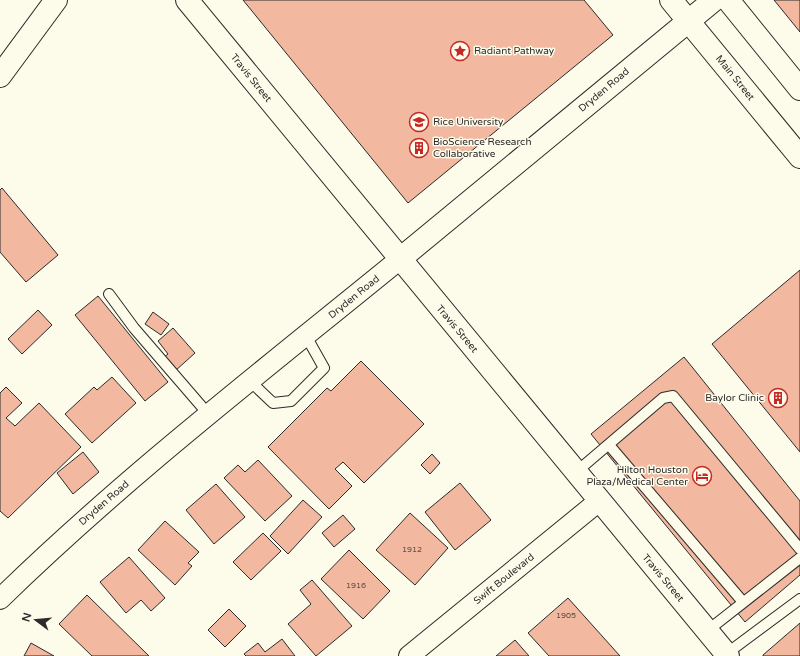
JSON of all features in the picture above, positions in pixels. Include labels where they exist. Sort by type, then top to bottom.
[{"type":"street","points":[[0,76],[56,0]]},
{"type":"street","name":"Travis Street","points":[[187,0],[727,655]]},
{"type":"street","name":"Main Street","points":[[671,0],[800,157]]},
{"type":"street","name":"Dryden Road","points":[[0,599],[54,546],[209,415],[714,0]]},
{"type":"street","points":[[728,0],[800,89]]},
{"type":"street","name":"Swift Boulevard","points":[[409,656],[599,501]]},
{"type":"lane","points":[[109,294],[134,328],[209,415]]},
{"type":"lane","points":[[250,381],[273,403],[291,401],[324,368],[306,336]]},
{"type":"lane","points":[[576,473],[663,398],[672,396],[800,549]]},
{"type":"lane","points":[[609,445],[743,602]]},
{"type":"lane","points":[[707,631],[800,558]]},
{"type":"lane","points":[[727,655],[800,599]]},
{"type":"building","name":"Rice University","points":[[243,0],[584,0],[613,35],[408,203]]},
{"type":"building","points":[[774,0],[800,0],[800,32]]},
{"type":"building","points":[[2,188],[58,255],[26,282],[0,252],[0,190]]},
{"type":"building","name":"Baylor Clinic","points":[[800,270],[800,452],[712,344]]},
{"type":"building","points":[[98,296],[168,382],[145,401],[75,315]]},
{"type":"building","points":[[38,310],[52,325],[22,354],[8,339]]},
{"type":"building","points":[[153,312],[169,324],[161,335],[145,324]]},
{"type":"building","points":[[173,328],[195,353],[175,371],[163,358],[168,354],[158,341]]},
{"type":"building","name":"Hilton Houston Plaza/Medical Center","points":[[684,357],[800,501],[800,575],[745,622],[591,434]]},
{"type":"building","points":[[361,361],[424,424],[364,483],[343,462],[335,469],[352,486],[329,509],[268,447],[327,388],[331,391]]},
{"type":"building","points":[[112,377],[136,403],[92,443],[65,414],[94,387],[97,390]]},
{"type":"building","points":[[6,387],[22,403],[6,418],[15,426],[39,403],[81,447],[8,518],[0,511],[0,393]]},
{"type":"building","points":[[83,452],[99,472],[73,494],[57,473]]},
{"type":"building","points":[[432,454],[440,463],[430,474],[421,465]]},
{"type":"building","points":[[258,460],[292,496],[265,521],[224,478],[238,465],[245,472]]},
{"type":"building","points":[[460,483],[491,520],[455,550],[425,512]]},
{"type":"building","points":[[216,484],[245,517],[214,544],[186,510]]},
{"type":"building","points":[[303,500],[322,517],[288,554],[270,536]]},
{"type":"building","points":[[410,513],[448,548],[415,585],[376,550]]},
{"type":"building","points":[[343,515],[355,529],[334,547],[322,533]]},
{"type":"building","points":[[165,521],[199,552],[188,563],[192,566],[175,585],[138,550]]},
{"type":"building","points":[[263,533],[281,551],[251,580],[233,562]]},
{"type":"building","points":[[349,550],[390,591],[363,619],[321,579]]},
{"type":"building","points":[[129,557],[165,598],[151,611],[141,600],[126,613],[100,582]]},
{"type":"building","points":[[312,580],[352,626],[316,656],[288,624],[311,604],[300,590]]},
{"type":"building","points":[[87,595],[149,656],[92,656],[59,624]]},
{"type":"building","points":[[568,598],[620,656],[549,656],[528,633]]},
{"type":"building","points":[[229,609],[246,626],[225,647],[208,630]]},
{"type":"building","points":[[800,623],[800,656],[763,656],[763,655]]},
{"type":"building","points":[[282,639],[295,656],[246,656],[244,654],[258,643],[265,652]]},
{"type":"building","points":[[515,640],[529,656],[496,656]]},
{"type":"building","points":[[31,643],[54,656],[24,656]]},
{"type":"place","name":"Radiant Pathway","points":[[460,51]]},
{"type":"place","name":"Rice University","points":[[419,122]]},
{"type":"place","name":"BioScience Research Collaborative","points":[[419,148]]},
{"type":"place","name":"Baylor Clinic","points":[[778,398]]},
{"type":"place","name":"Hilton Houston Plaza/Medical Center","points":[[702,476]]}]
